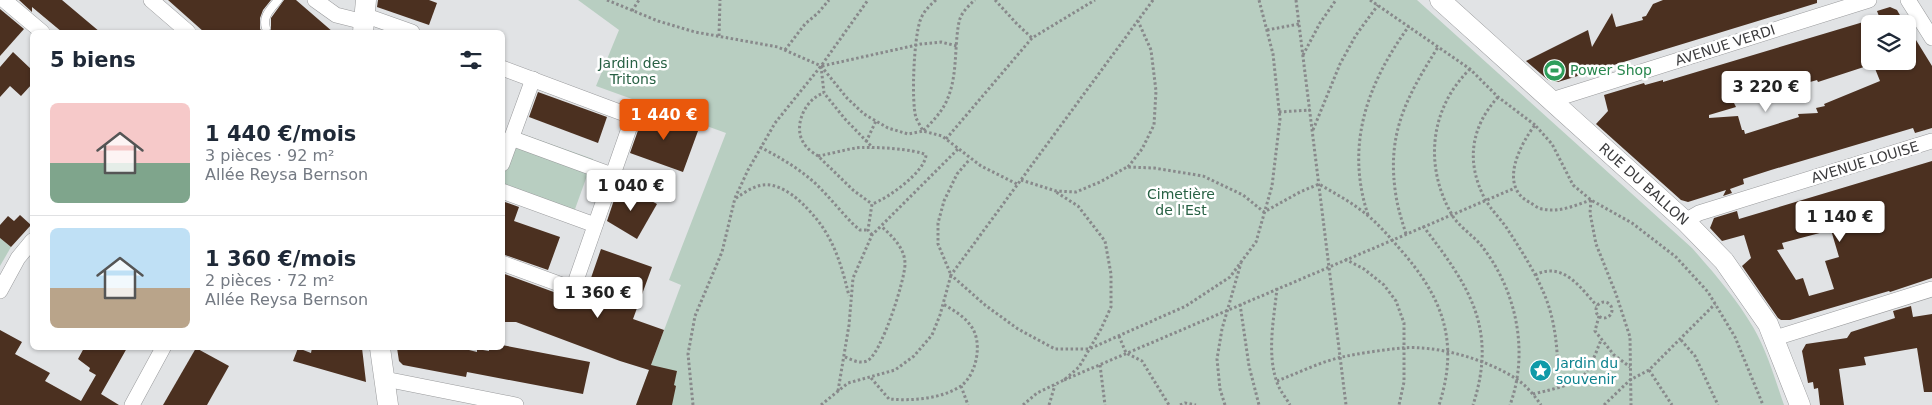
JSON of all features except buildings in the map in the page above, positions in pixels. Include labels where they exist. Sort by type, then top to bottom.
[{"type":"street","points":[[4,0],[40,30]]},
{"type":"street","points":[[151,0],[186,30]]},
{"type":"street","points":[[316,0],[336,15],[364,17],[406,30]]},
{"type":"street","name":"RUE DU BALLON","points":[[1440,0],[1685,221],[1724,261],[1762,314],[1774,338],[1800,405]]},
{"type":"street","name":"AVENUE VERDI","points":[[1552,100],[1869,0]]},
{"type":"street","points":[[1908,0],[1932,38]]},
{"type":"street","points":[[505,69],[633,117],[573,289],[505,264]]},
{"type":"street","points":[[505,156],[533,79]]},
{"type":"street","points":[[512,138],[612,175]]},
{"type":"street","name":"AVENUE LOUISE","points":[[1685,221],[1699,213],[1932,142]]},
{"type":"street","points":[[505,193],[595,225]]},
{"type":"street","points":[[0,291],[18,258],[30,243]]},
{"type":"street","points":[[1774,338],[1932,290]]},
{"type":"street","points":[[132,405],[162,350]]},
{"type":"street","points":[[380,350],[388,405]]},
{"type":"street","points":[[385,379],[516,405]]},
{"type":"lane","points":[[266,28],[264,19],[278,0]]},
{"type":"path","points":[[609,0],[658,21],[695,32],[757,42],[785,50],[821,66],[847,98],[864,114],[888,128],[908,134],[923,131],[942,136],[970,159],[1017,184]]},
{"type":"path","points":[[632,11],[639,0]]},
{"type":"path","points":[[719,36],[720,0]]},
{"type":"path","points":[[785,50],[805,24],[818,14],[829,0]]},
{"type":"path","points":[[693,405],[688,354],[695,316],[722,252],[735,198],[760,147],[775,123],[821,66],[868,0]]},
{"type":"path","points":[[923,131],[916,118],[914,96],[916,45],[920,21],[926,9],[936,0]]},
{"type":"path","points":[[923,131],[938,115],[947,100],[956,62],[959,21],[966,9],[975,0]]},
{"type":"path","points":[[995,0],[1032,38]]},
{"type":"path","points":[[946,139],[1032,38],[1095,0]]},
{"type":"path","points":[[821,405],[848,384],[895,370],[914,356],[932,335],[951,275],[1153,0]]},
{"type":"path","points":[[970,159],[957,174],[944,201],[938,223],[938,244],[951,275],[985,305],[1018,329],[1055,349],[1089,349],[1186,306],[1230,277],[1256,242],[1272,186],[1279,112],[1273,54],[1259,0]]},
{"type":"path","points":[[1296,0],[1346,405]]},
{"type":"path","points":[[1303,55],[1320,23],[1336,0]]},
{"type":"path","points":[[1370,0],[1470,69],[1498,97],[1535,125],[1552,144],[1573,185],[1591,200],[1632,223],[1676,257],[1708,292],[1735,337],[1763,405]]},
{"type":"path","points":[[1312,132],[1340,64],[1356,35],[1378,5]]},
{"type":"path","points":[[1020,180],[1056,191],[1076,192],[1100,182],[1127,167],[1142,150],[1154,125],[1156,91],[1151,50],[1138,21]]},
{"type":"path","points":[[1267,30],[1299,24]]},
{"type":"path","points":[[1369,217],[1361,194],[1358,161],[1361,128],[1373,87],[1393,48],[1409,26]]},
{"type":"path","points":[[821,66],[916,45],[941,42],[957,46]]},
{"type":"path","points":[[1406,234],[1396,197],[1393,168],[1395,135],[1418,78],[1438,47]]},
{"type":"path","points":[[821,66],[824,93],[872,148]]},
{"type":"path","points":[[1470,69],[1458,80],[1443,106],[1435,134],[1434,162],[1441,190],[1451,214],[1484,249],[1502,278],[1514,310],[1520,352],[1510,405]]},
{"type":"path","points":[[824,93],[816,95],[807,104],[800,128],[802,142],[853,190],[872,204]]},
{"type":"path","points":[[1498,97],[1479,126],[1474,147],[1473,170],[1486,200],[1508,229],[1535,275],[1548,303],[1556,331],[1558,387]]},
{"type":"path","points":[[1279,112],[1310,110]]},
{"type":"path","points":[[866,142],[876,121]]},
{"type":"path","points":[[1535,125],[1526,136],[1517,155],[1513,182],[1514,188],[1523,199],[1542,210],[1567,209],[1591,200]]},
{"type":"path","points":[[760,147],[800,172],[818,187],[860,230],[868,230]]},
{"type":"path","points":[[818,156],[858,147],[906,150],[922,152],[926,155],[920,167],[903,185],[882,201],[872,204]]},
{"type":"path","points":[[837,392],[845,357],[853,278],[872,235],[958,149]]},
{"type":"path","points":[[1127,167],[1154,168],[1203,176],[1243,195],[1264,212]]},
{"type":"path","points":[[735,198],[763,184],[774,186],[790,193],[808,208],[822,225],[832,243],[843,271],[850,301]]},
{"type":"path","points":[[1319,184],[1358,208],[1392,239],[1418,269],[1436,298],[1447,331],[1448,353],[1445,387],[1439,405]]},
{"type":"path","points":[[1264,212],[1319,184]]},
{"type":"path","points":[[1023,405],[1038,393],[1064,380],[1514,188]]},
{"type":"path","points":[[1056,191],[1078,206],[1105,240],[1111,274],[1111,307],[1101,329],[1079,367],[1064,380]]},
{"type":"path","points":[[1591,200],[1590,213],[1596,244],[1630,338],[1631,405]]},
{"type":"path","points":[[872,204],[868,230],[872,235]]},
{"type":"path","points":[[845,357],[857,361],[866,361],[874,356],[880,346],[901,286],[906,263],[901,249],[892,236],[881,226]]},
{"type":"path","points":[[1423,226],[1473,301],[1481,330],[1483,362],[1473,405]]},
{"type":"path","points":[[1345,259],[1364,269],[1384,285],[1396,302],[1404,323],[1404,382],[1399,405]]},
{"type":"path","points":[[1225,405],[1220,389],[1217,359],[1222,329],[1230,309],[1242,260]]},
{"type":"path","points":[[1535,275],[1551,270],[1563,274],[1574,281],[1597,306],[1596,311],[1599,316],[1595,331],[1614,355],[1630,367]]},
{"type":"path","points":[[1277,288],[1272,341],[1273,360],[1277,381],[1290,405]]},
{"type":"path","points":[[1597,306],[1603,302],[1608,303],[1611,307],[1611,312],[1608,316],[1599,316]]},
{"type":"path","points":[[870,378],[889,399],[913,401],[961,386],[970,376],[976,361],[977,341],[971,326],[958,313],[943,304]]},
{"type":"path","points":[[1240,304],[1249,366],[1259,405]]},
{"type":"path","points":[[1611,307],[1619,304]]},
{"type":"path","points":[[1604,405],[1630,380],[1649,370],[1715,304]]},
{"type":"path","points":[[1118,336],[1126,353],[1142,361],[1169,405]]},
{"type":"path","points":[[1533,394],[1583,377],[1595,356],[1601,340]]},
{"type":"path","points":[[1680,340],[1695,356],[1718,405]]},
{"type":"path","points":[[1277,381],[1340,358],[1403,348],[1448,353],[1483,362],[1516,378],[1542,405]]},
{"type":"path","points":[[1100,365],[1105,405]]},
{"type":"path","points":[[1649,370],[1672,405]]},
{"type":"path","points":[[1050,405],[1055,385]]},
{"type":"path","points":[[961,386],[968,405]]},
{"type":"path","points":[[1180,405],[1185,403],[1196,405]]},
{"type":"green space","name":"Cimetière de l'Est","points":[[578,0],[1417,0],[1692,248],[1732,296],[1753,327],[1767,355],[1784,405],[636,405],[681,285],[669,280],[726,133],[596,86],[619,30]]},
{"type":"green space","points":[[517,132],[593,159],[570,223],[505,199],[505,164]]},
{"type":"green space","points":[[0,238],[11,247],[0,266]]},
{"type":"place","name":"Power Shop","points":[[1554,70]]},
{"type":"place","name":"Jardin du souvenir","points":[[1540,371]]},
{"type":"park label","name":"Jardin des Tritons","points":[[633,72]]}]
